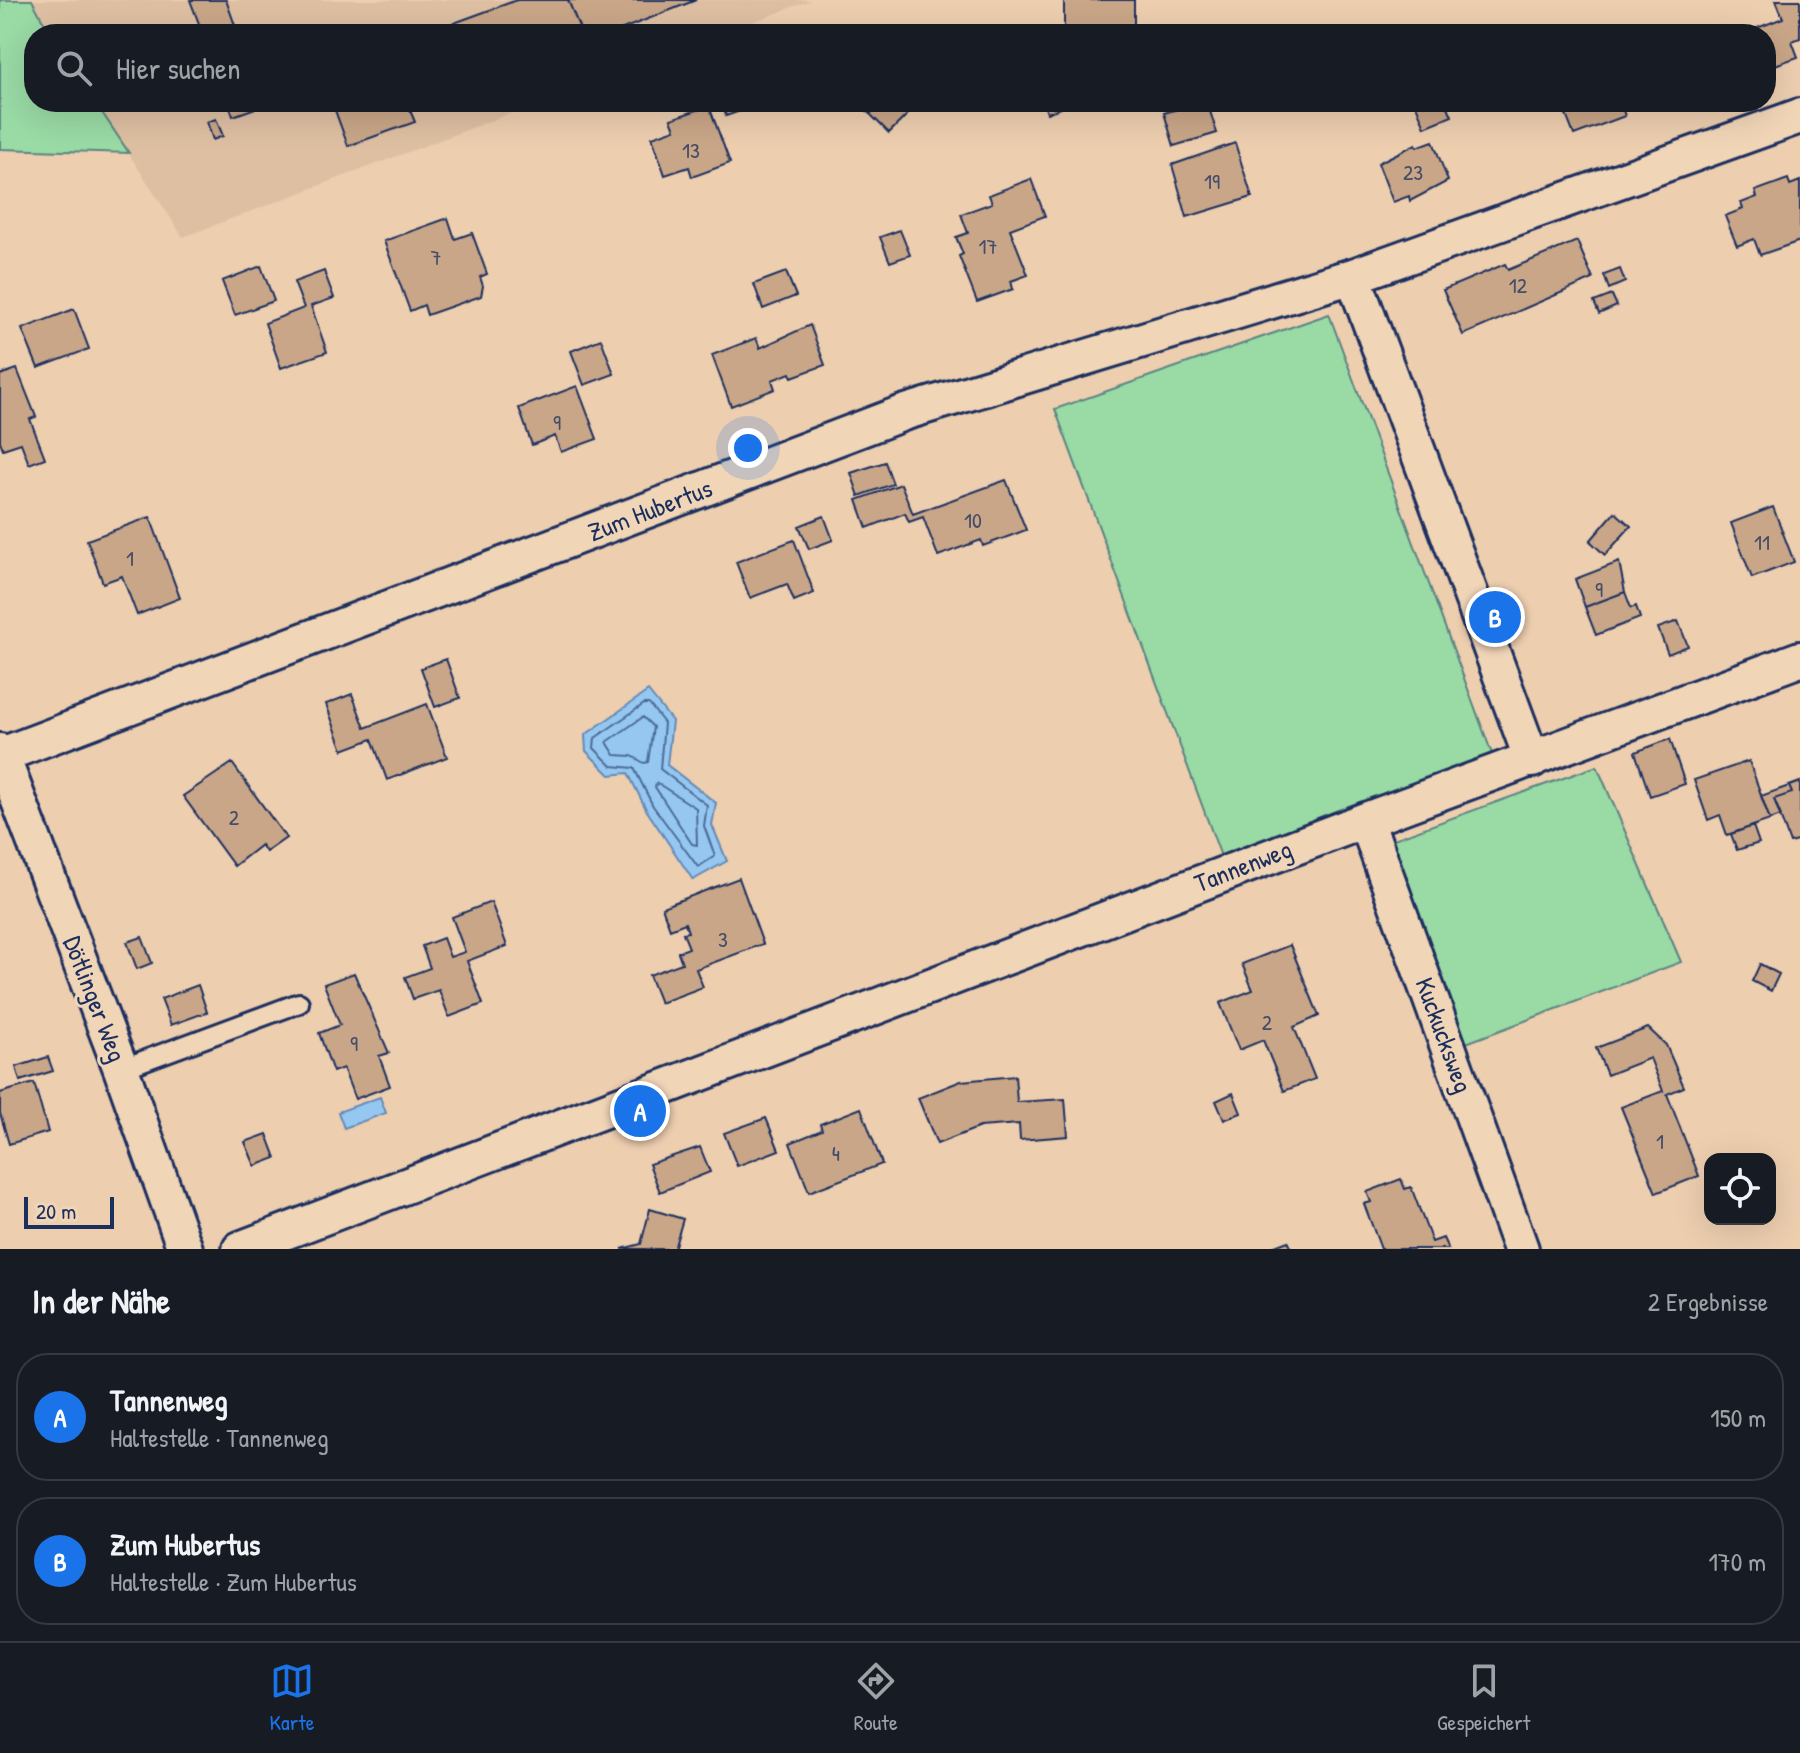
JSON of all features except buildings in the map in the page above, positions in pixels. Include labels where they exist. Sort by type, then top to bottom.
[{"type":"street","name":"Zum Hubertus","points":[[1,753],[903,413],[1353,276],[1800,116]]},
{"type":"street","points":[[1353,276],[1532,760]]},
{"type":"street","name":"Tannenweg","points":[[240,1249],[309,1236],[1366,820],[1800,659]]},
{"type":"street","name":"Dötlinger Weg","points":[[1,753],[121,1069],[185,1249]]},
{"type":"street","name":"Kuckucksweg","points":[[1366,820],[1521,1249]]},
{"type":"lane","points":[[121,1069],[299,1003]]},
{"type":"shaded area","points":[[32,0],[811,0],[747,24],[45,24]]},
{"type":"shaded area","points":[[102,112],[514,112],[183,237]]},
{"type":"green space","points":[[0,0],[32,0],[45,24],[24,24],[24,112],[102,112],[129,153],[0,149]]},
{"type":"green space","points":[[1329,314],[1492,754],[1222,859],[1055,409]]},
{"type":"green space","points":[[1597,766],[1681,962],[1461,1045],[1388,841]]},
{"type":"water","points":[[648,691],[672,721],[667,765],[716,803],[712,825],[727,861],[693,880],[647,811],[628,773],[610,775],[586,751],[585,735]]},
{"type":"water","points":[[380,1097],[386,1113],[344,1128],[338,1112]]},
{"type":"place","name":"Zum Hubertus","points":[[1495,617]]},
{"type":"place","name":"Tannenweg","points":[[640,1111]]}]
